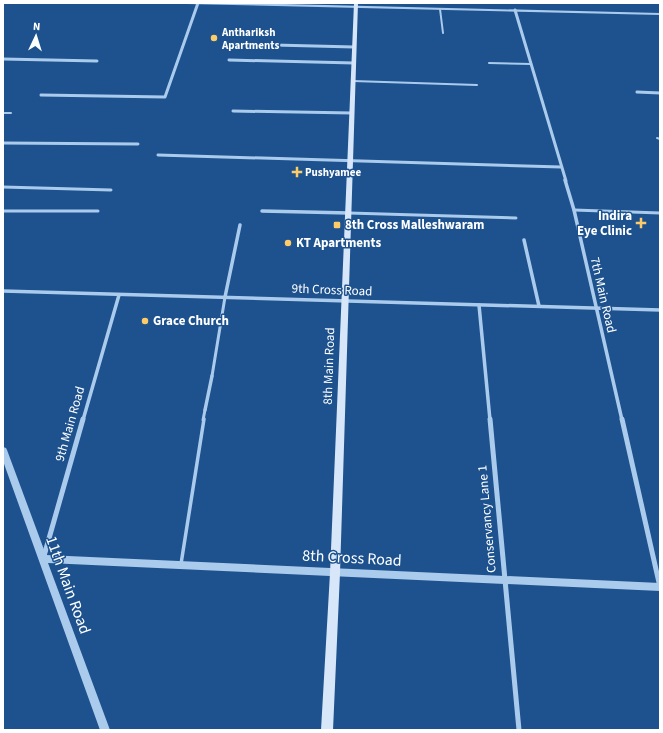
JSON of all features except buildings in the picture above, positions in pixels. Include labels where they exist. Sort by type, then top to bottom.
[{"type":"main road","name":"8th Main Road","points":[[327,730],[346,301],[356,5]]},
{"type":"street","points":[[187,3],[356,5],[440,9],[660,14]]},
{"type":"street","points":[[42,96],[164,98],[198,3]]},
{"type":"street","name":"7th Main Road","points":[[515,10],[574,210],[660,587]]},
{"type":"street","points":[[235,44],[354,47]]},
{"type":"street","points":[[3,59],[97,61]]},
{"type":"street","points":[[229,60],[354,63]]},
{"type":"street","points":[[637,92],[660,93]]},
{"type":"street","points":[[233,111],[352,113]]},
{"type":"street","points":[[3,143],[138,144]]},
{"type":"street","points":[[158,155],[561,167]]},
{"type":"street","points":[[262,211],[349,214]]},
{"type":"street","points":[[226,297],[240,225]]},
{"type":"street","points":[[524,240],[539,306]]},
{"type":"street","name":"9th Cross Road","points":[[3,291],[660,310]]},
{"type":"street","name":"9th Main Road","points":[[43,559],[119,295]]},
{"type":"street","name":"Conservancy Lane 1","points":[[479,305],[519,730]]},
{"type":"street","points":[[205,410],[212,376]]},
{"type":"street","name":"11th Main Road","points":[[3,450],[105,730]]},
{"type":"street","name":"8th Cross Road","points":[[43,559],[660,587]]},
{"type":"lane","points":[[440,9],[443,33]]},
{"type":"lane","points":[[489,63],[531,64]]},
{"type":"lane","points":[[353,81],[477,85]]},
{"type":"lane","points":[[3,113],[11,113]]},
{"type":"lane","points":[[3,187],[111,190]]},
{"type":"lane","points":[[574,210],[660,212]]},
{"type":"lane","points":[[3,211],[98,212]]},
{"type":"lane","points":[[349,214],[516,218]]},
{"type":"lane","points":[[212,376],[226,297]]},
{"type":"lane","points":[[181,566],[205,410]]},
{"type":"place","name":"Anthariksh Apartments","points":[[214,38]]},
{"type":"place","name":"Pushyamee","points":[[297,172]]},
{"type":"place","name":"Indira Eye Clinic","points":[[641,223]]},
{"type":"place","name":"8th Cross Malleshwaram","points":[[337,225]]},
{"type":"place","name":"KT Apartments","points":[[288,243]]},
{"type":"place","name":"Grace Church","points":[[145,321]]}]
